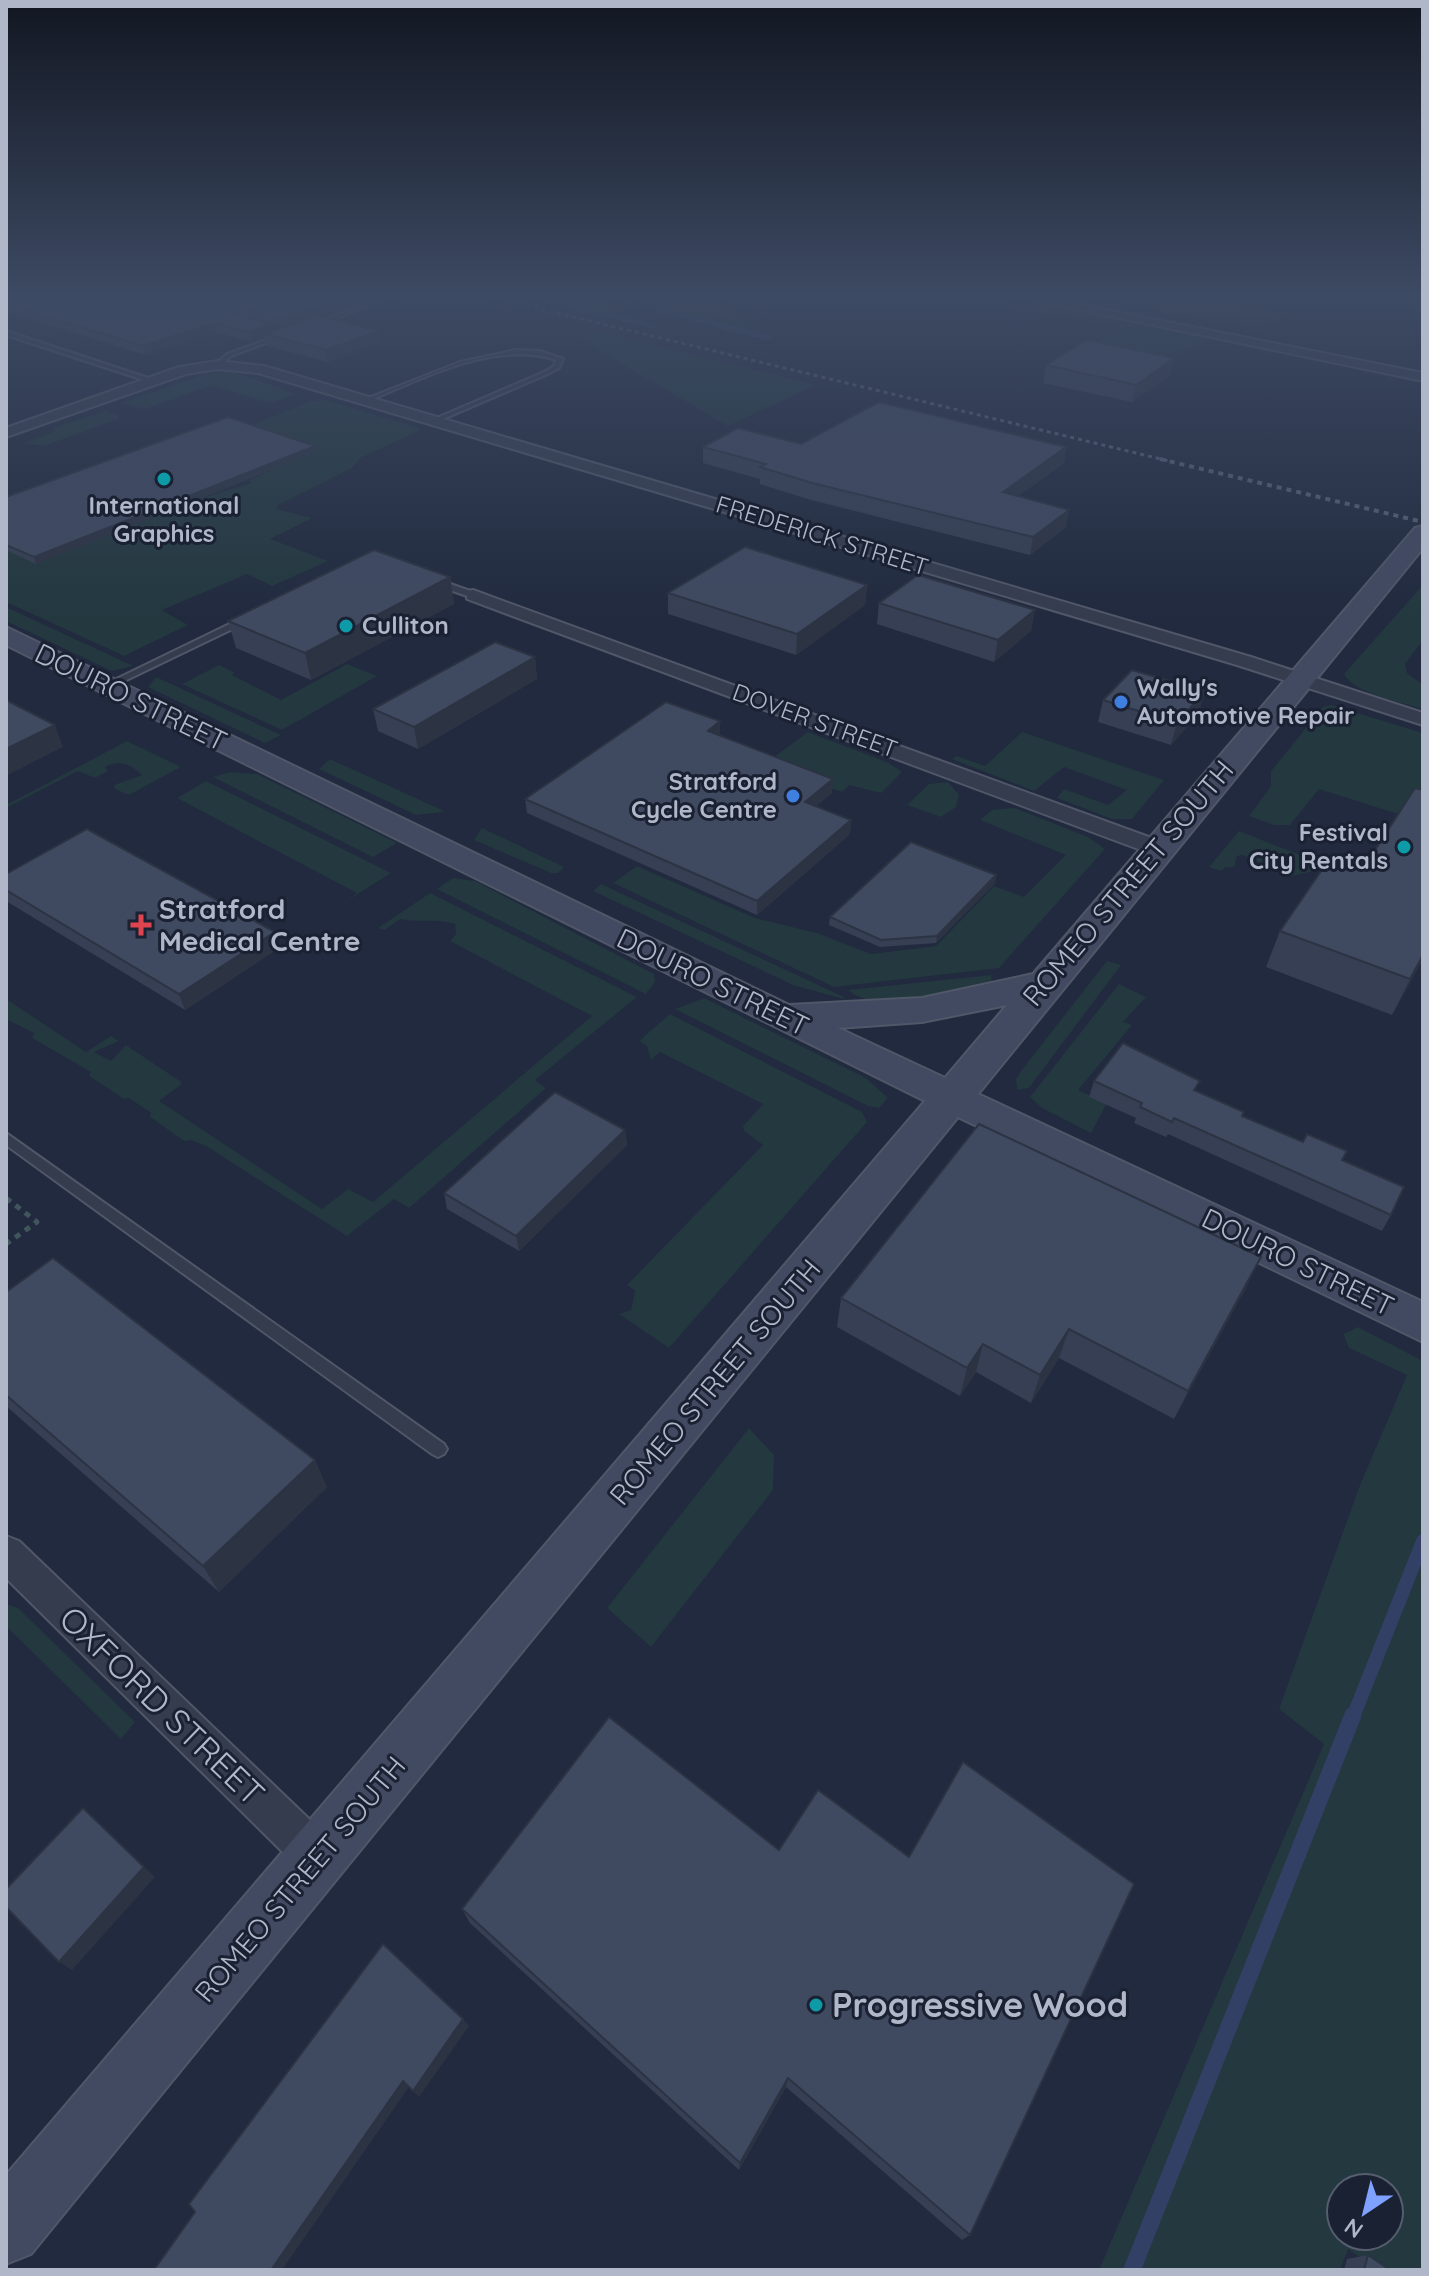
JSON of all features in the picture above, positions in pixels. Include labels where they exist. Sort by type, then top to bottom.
[{"type":"main road","name":"ROMEO STREET SOUTH","points":[[6,2229],[319,1858],[1297,680],[1423,533]]},
{"type":"main road","name":"DOURO STREET","points":[[6,635],[777,1014],[1423,1323]]},
{"type":"main road","points":[[777,1014],[891,1016],[987,999],[1044,983]]},
{"type":"street","name":"FREDERICK STREET","points":[[6,433],[92,402]]},
{"type":"street","name":"FREDERICK STREET","points":[[373,402],[1423,719]]},
{"type":"street","name":"DOVER STREET","points":[[473,595],[1157,848]]},
{"type":"street","name":"OXFORD STREET","points":[[6,1553],[319,1858]]},
{"type":"lane","points":[[434,421],[478,402]]},
{"type":"lane","points":[[423,578],[473,595]]},
{"type":"lane","points":[[109,685],[257,614]]},
{"type":"lane","points":[[6,1138],[438,1449]]},
{"type":"path","points":[[6,1198],[37,1222],[6,1244]]},
{"type":"shaded area","points":[[124,402],[164,402],[145,409],[122,403]]},
{"type":"shaded area","points":[[309,402],[332,402],[422,429],[360,458],[352,468],[278,505],[276,509],[312,518],[270,539],[328,561],[272,586],[247,574],[162,610],[188,625],[124,656],[6,602],[6,549],[38,563],[164,513],[179,516],[208,504],[199,499],[252,483],[248,481],[314,450],[247,427]]},
{"type":"shaded area","points":[[688,402],[778,402],[728,426]]},
{"type":"shaded area","points":[[106,411],[118,416],[118,419],[43,446],[24,443],[56,431],[53,428]]},
{"type":"shaded area","points":[[1423,585],[1423,640],[1405,664],[1407,673],[1423,685],[1423,709],[1367,692],[1349,681],[1344,674]]},
{"type":"shaded area","points":[[6,607],[133,666],[112,671],[6,621]]},
{"type":"shaded area","points":[[347,664],[377,676],[282,730],[182,684],[219,665],[281,700]]},
{"type":"shaded area","points":[[156,677],[281,735],[265,743],[148,687]]},
{"type":"shaded area","points":[[1331,705],[1423,733],[1423,822],[1319,789],[1290,825],[1274,825],[1249,816],[1271,786],[1271,771],[1323,707]]},
{"type":"shaded area","points":[[808,732],[889,763],[902,772],[881,793],[849,785],[842,792],[762,766]]},
{"type":"shaded area","points":[[1022,732],[1164,780],[1132,819],[1112,819],[1057,798],[1064,789],[1108,805],[1127,790],[1064,767],[1034,791],[952,759],[957,756],[985,766]]},
{"type":"shaded area","points":[[127,741],[181,767],[129,795],[115,789],[114,785],[142,775],[134,768],[120,763],[110,765],[105,767],[108,771],[95,778],[78,771],[6,808],[6,805]]},
{"type":"shaded area","points":[[330,759],[444,812],[416,815],[319,769]]},
{"type":"shaded area","points":[[230,772],[257,774],[397,843],[373,857],[213,777]]},
{"type":"shaded area","points":[[206,781],[391,873],[340,905],[357,893],[177,798]]},
{"type":"shaded area","points":[[948,782],[959,795],[956,807],[941,817],[907,805],[929,784]]},
{"type":"shaded area","points":[[1015,808],[1088,837],[1105,849],[999,968],[834,987],[613,883],[637,866],[755,918],[817,933],[871,954],[936,946],[994,886],[1024,897],[1066,855],[980,820],[992,810]]},
{"type":"shaded area","points":[[482,828],[564,867],[558,873],[551,873],[474,840]]},
{"type":"shaded area","points":[[1239,831],[1331,867],[1291,876],[1243,855],[1237,856],[1234,867],[1225,867],[1221,871],[1209,867]]},
{"type":"shaded area","points":[[453,878],[475,881],[654,974],[655,982],[646,994],[437,889]]},
{"type":"shaded area","points":[[601,884],[847,1000],[793,985],[593,891]]},
{"type":"shaded area","points":[[430,893],[637,997],[535,1080],[546,1088],[409,1208],[394,1199],[347,1236],[206,1146],[191,1140],[184,1141],[150,1117],[151,1113],[89,1076],[91,1072],[32,1038],[34,1033],[6,1019],[6,999],[86,1052],[111,1036],[119,1041],[94,1052],[111,1061],[126,1045],[180,1081],[182,1084],[159,1101],[322,1209],[348,1189],[373,1202],[592,1016],[450,941],[456,934],[455,924],[400,919],[385,930],[378,928]]},
{"type":"shaded area","points":[[1107,961],[1121,965],[1029,1088],[1017,1090],[1016,1079],[1021,1071]]},
{"type":"shaded area","points":[[991,975],[992,982],[960,993],[918,1001],[878,1002],[861,998],[848,990]]},
{"type":"shaded area","points":[[1119,984],[1146,997],[1123,1022],[1132,1025],[1078,1090],[1107,1103],[1091,1133],[1042,1108],[1030,1097]]},
{"type":"shaded area","points":[[704,998],[866,1078],[888,1098],[879,1108],[868,1106],[675,1009]]},
{"type":"shaded area","points":[[670,1014],[862,1112],[867,1122],[669,1348],[619,1314],[631,1310],[635,1291],[627,1285],[763,1145],[744,1131],[743,1126],[763,1104],[660,1052],[651,1060],[647,1046],[639,1041]]},
{"type":"shaded area","points":[[1358,1327],[1423,1361],[1423,2270],[1378,2270],[1352,2252],[1405,2252],[1405,2172],[1325,2172],[1325,2252],[1347,2252],[1340,2270],[1099,2270],[1324,1744],[1279,1709],[1360,1485],[1407,1375],[1349,1348],[1343,1334]]},
{"type":"shaded area","points":[[749,1428],[774,1455],[773,1490],[651,1647],[607,1608]]},
{"type":"shaded area","points":[[6,1604],[18,1608],[135,1722],[121,1739],[6,1626]]},
{"type":"building","points":[[880,402],[1066,447],[1003,492],[1069,510],[1033,537],[812,483],[760,467],[766,464],[703,447],[738,428],[801,444]]},
{"type":"building","name":"International Graphics","points":[[228,417],[315,446],[34,557],[6,545],[6,497]]},
{"type":"building","points":[[745,547],[867,585],[797,634],[668,593]]},
{"type":"building","points":[[374,550],[450,577],[305,653],[228,621]]},
{"type":"building","points":[[918,575],[1035,610],[998,640],[879,603]]},
{"type":"building","points":[[495,642],[535,657],[414,727],[373,709]]},
{"type":"building","points":[[1132,670],[1205,691],[1177,723],[1103,700]]},
{"type":"building","points":[[6,700],[55,725],[6,749]]},
{"type":"building","points":[[666,702],[720,721],[708,731],[833,779],[805,802],[851,820],[757,901],[525,799]]},
{"type":"building","points":[[1415,788],[1423,790],[1423,955],[1410,979],[1280,931],[1330,858],[1363,869]]},
{"type":"building","name":"Stratford Medical Centre","points":[[87,829],[275,932],[179,994],[6,890],[6,874]]},
{"type":"building","points":[[911,842],[996,875],[937,936],[881,940],[830,917]]},
{"type":"building","points":[[1123,1043],[1200,1081],[1194,1090],[1244,1112],[1242,1116],[1303,1142],[1307,1134],[1347,1151],[1342,1160],[1404,1187],[1391,1215],[1174,1118],[1172,1122],[1140,1107],[1142,1103],[1094,1081]]},
{"type":"building","points":[[555,1092],[625,1130],[516,1236],[444,1193]]},
{"type":"building","points":[[979,1124],[1261,1257],[1188,1391],[1069,1329],[1040,1375],[983,1344],[967,1368],[841,1298]]},
{"type":"building","points":[[53,1258],[315,1460],[203,1566],[6,1395],[6,1292]]},
{"type":"building","name":"Progressive Wood","points":[[609,1717],[779,1850],[818,1790],[909,1857],[963,1762],[1134,1884],[970,2235],[788,2078],[740,2163],[462,1909]]},
{"type":"building","points":[[83,1808],[144,1867],[59,1962],[6,1907],[6,1889]]},
{"type":"building","points":[[383,1944],[463,2019],[413,2091],[403,2081],[271,2270],[154,2270],[195,2212],[189,2204]]},
{"type":"building","points":[[1368,2255],[1390,2270],[1364,2270]]},
{"type":"waterway","points":[[1353,1717],[1423,1541]]},
{"type":"waterway","points":[[1132,2270],[1353,1715]]},
{"type":"railway","points":[[926,402],[1169,461]]},
{"type":"railway","points":[[1160,459],[1423,522]]},
{"type":"place","name":"International Graphics","points":[[164,479]]},
{"type":"place","name":"Culliton","points":[[346,626]]},
{"type":"place","name":"Wally's Automotive Repair","points":[[1121,702]]},
{"type":"place","name":"Stratford Cycle Centre","points":[[793,796]]},
{"type":"place","name":"Festival City Rentals","points":[[1404,847]]},
{"type":"place","name":"Stratford Medical Centre","points":[[141,925]]},
{"type":"place","name":"Progressive Wood","points":[[816,2005]]}]
